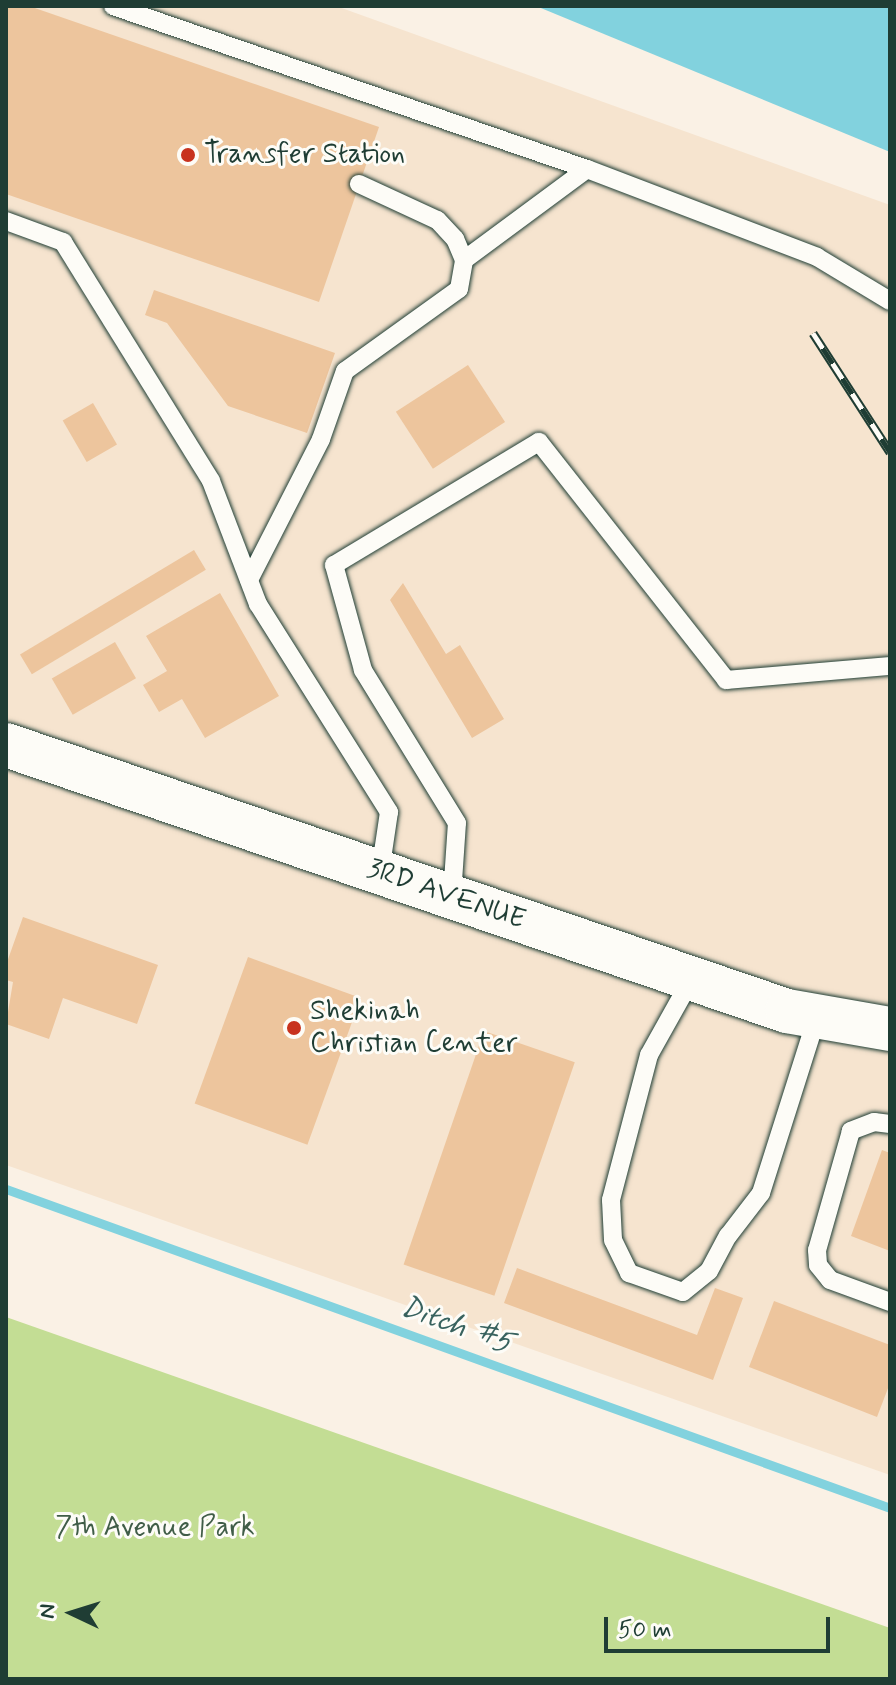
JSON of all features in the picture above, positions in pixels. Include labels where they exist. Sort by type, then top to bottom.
[{"type":"main road","name":"3RD AVENUE","points":[[12,752],[692,978],[817,1016],[890,1029]]},
{"type":"lane","points":[[113,6],[587,169],[817,257],[890,301]]},
{"type":"lane","points":[[464,260],[587,169]]},
{"type":"lane","points":[[249,580],[321,439],[345,371],[451,299],[459,289],[464,260],[455,239],[437,220],[359,184]]},
{"type":"lane","points":[[6,221],[63,242],[211,481],[258,604],[389,812],[380,872]]},
{"type":"lane","points":[[452,896],[457,823],[363,670],[334,565],[539,442],[726,680],[890,666]]},
{"type":"lane","points":[[692,978],[649,1055],[611,1200],[613,1240],[629,1273],[683,1292],[709,1271],[728,1236],[761,1193],[817,1016]]},
{"type":"lane","points":[[890,1124],[874,1122],[851,1131],[817,1250],[818,1265],[830,1280],[890,1302]]},
{"type":"shaded area","points":[[6,6],[336,6],[890,205],[890,1475],[6,1165]]},
{"type":"green space","name":"7th Avenue Park","points":[[6,1317],[890,1628],[890,1679],[6,1679]]},
{"type":"water","points":[[536,6],[890,6],[890,152]]},
{"type":"building","name":"Transfer Station","points":[[6,6],[29,6],[379,127],[319,302],[6,194]]},
{"type":"building","points":[[154,290],[335,353],[307,433],[228,406],[167,323],[145,315]]},
{"type":"building","points":[[468,365],[505,422],[433,469],[396,412]]},
{"type":"building","points":[[93,403],[117,445],[87,462],[63,420]]},
{"type":"building","points":[[194,550],[206,570],[32,674],[20,655]]},
{"type":"building","points":[[403,583],[446,654],[460,645],[504,719],[472,738],[390,600]]},
{"type":"building","points":[[220,593],[279,696],[205,738],[182,699],[159,712],[143,685],[167,671],[146,636]]},
{"type":"building","points":[[115,642],[136,678],[73,715],[52,678]]},
{"type":"building","points":[[23,917],[158,965],[137,1024],[63,998],[49,1039],[6,1024],[13,982],[6,980],[6,965]]},
{"type":"building","points":[[248,957],[361,998],[307,1145],[195,1104]]},
{"type":"building","points":[[484,1031],[575,1062],[494,1296],[404,1265]]},
{"type":"building","points":[[882,1150],[890,1153],[890,1251],[851,1236]]},
{"type":"building","points":[[517,1268],[697,1335],[715,1288],[743,1298],[713,1380],[504,1303]]},
{"type":"building","points":[[774,1301],[890,1345],[890,1383],[877,1417],[749,1367]]},
{"type":"waterway","name":"Ditch #5","points":[[6,1189],[890,1508]]},
{"type":"railway","points":[[813,333],[890,452]]},
{"type":"place","name":"Transfer Station","points":[[188,155]]},
{"type":"place","name":"Shekinah Christian Center","points":[[294,1028]]}]
